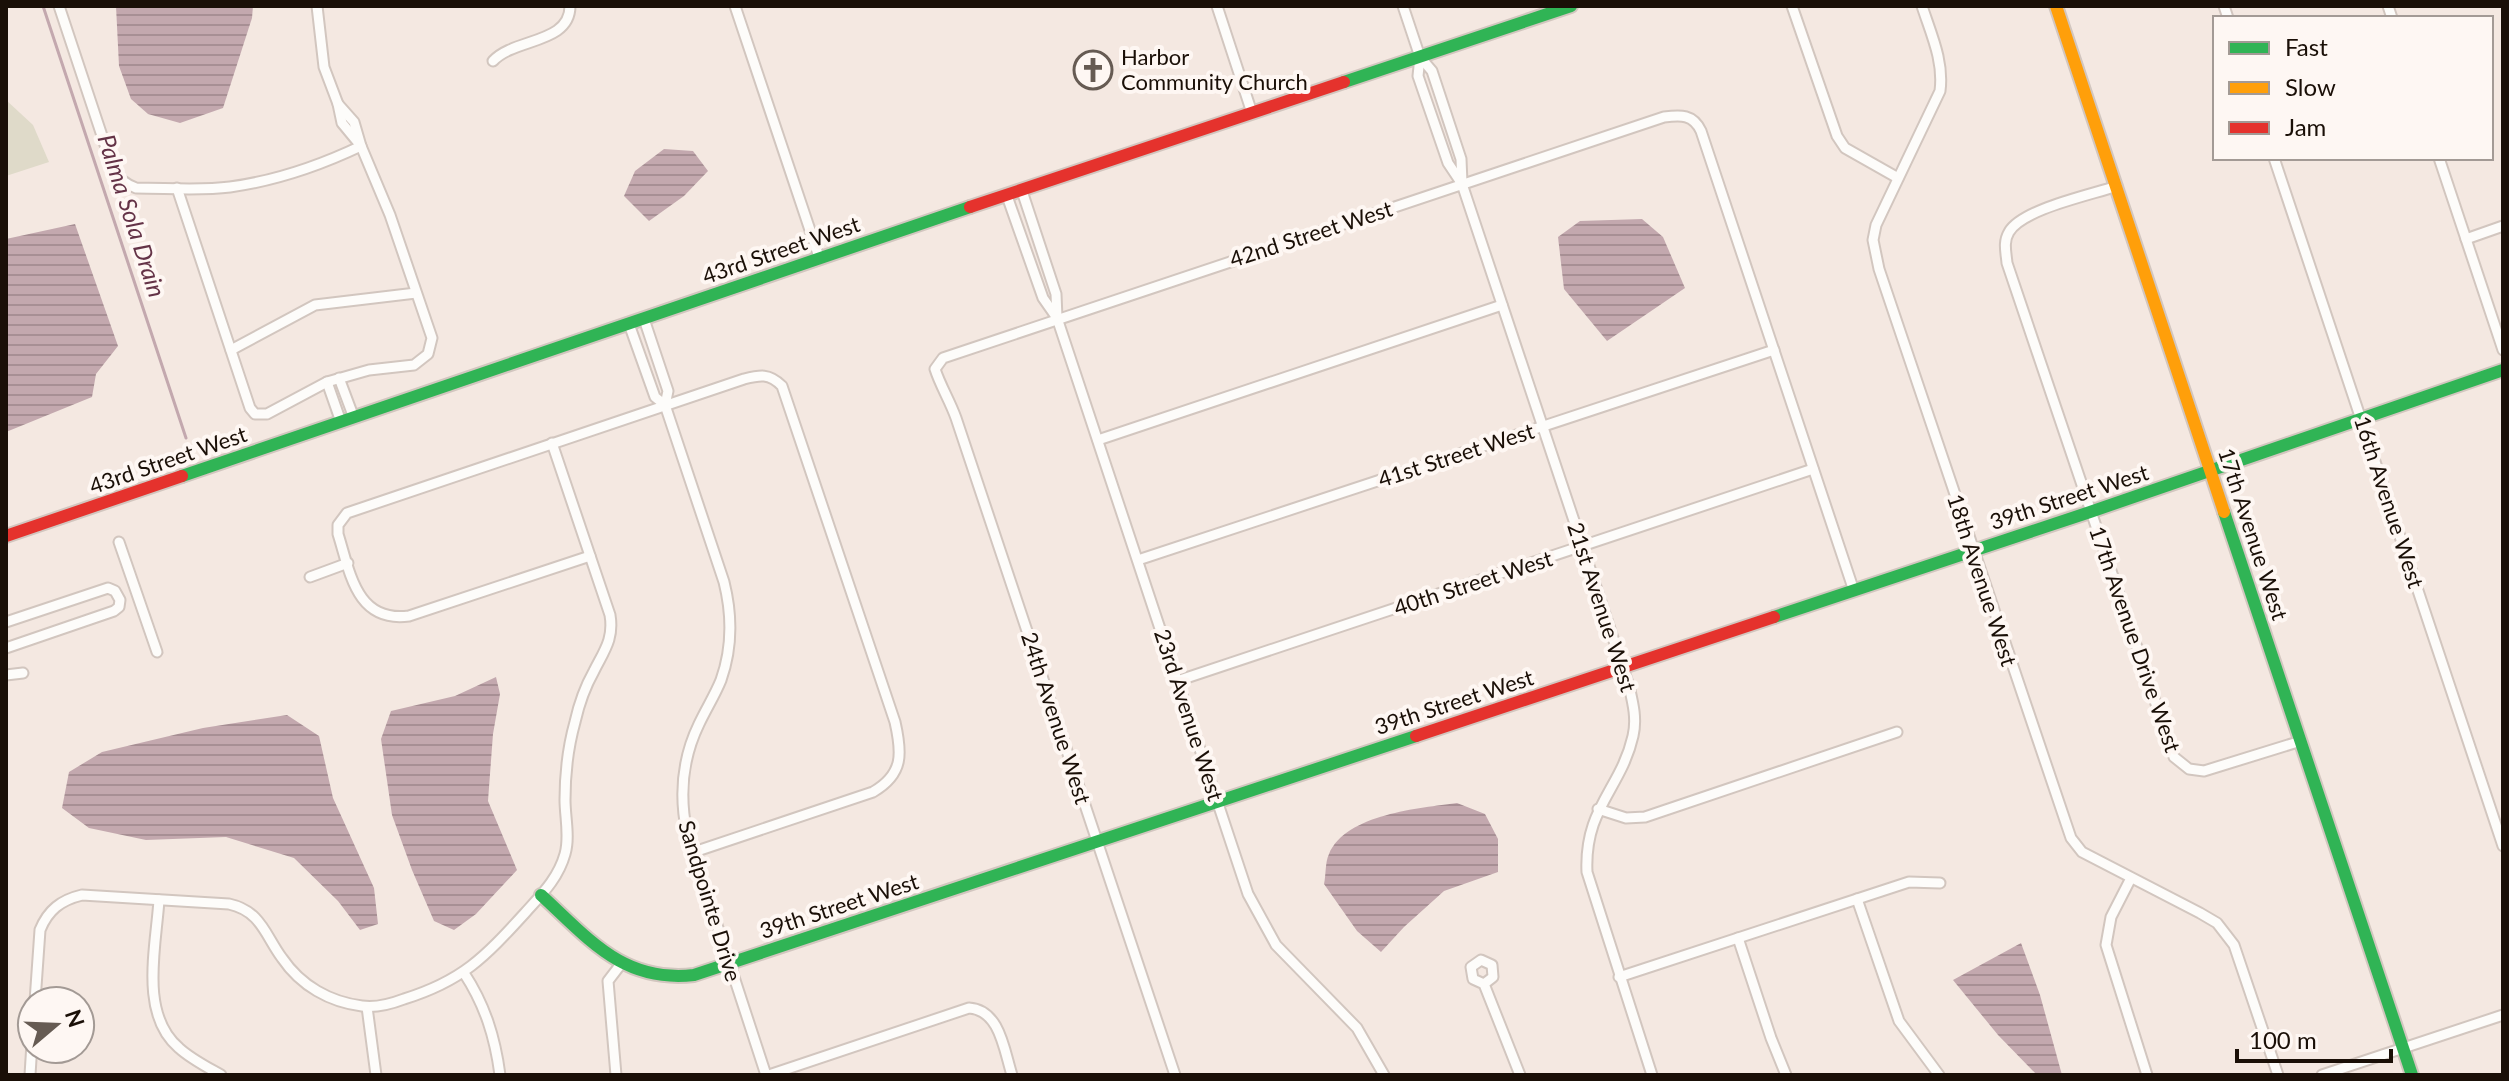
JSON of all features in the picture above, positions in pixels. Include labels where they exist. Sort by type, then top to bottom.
[{"type":"street","points":[[59,6],[116,175],[136,188],[225,187],[258,181],[344,155],[361,146]]},
{"type":"street","points":[[177,188],[250,408],[255,414],[262,416],[282,408],[339,378],[369,370],[414,365],[425,359],[432,346],[432,338],[390,215],[351,117],[338,104],[324,67],[317,6]]},
{"type":"street","points":[[493,61],[504,51],[556,32],[568,22],[570,6]]},
{"type":"street","points":[[735,6],[819,257]]},
{"type":"street","points":[[1217,6],[1252,113]]},
{"type":"street","name":"21st Avenue West","points":[[1403,6],[1420,57],[1432,71],[1461,159],[1462,184],[1623,667],[1634,709],[1628,753],[1598,809],[1590,829],[1586,853],[1587,872],[1652,1075]]},
{"type":"street","points":[[1792,6],[1837,136],[1845,148],[1898,178]]},
{"type":"street","name":"18th Avenue West","points":[[1922,6],[1942,75],[1940,91],[1876,225],[1874,252],[1973,551],[2071,838],[2082,852],[2209,918],[2227,933],[2240,962],[2278,1075]]},
{"type":"street","name":"17th Avenue West","points":[[2056,6],[2412,1075]]},
{"type":"street","name":"43rd Street West","points":[[6,536],[819,257],[1564,7]]},
{"type":"street","name":"42nd Street West","points":[[939,364],[943,358],[1057,318],[1664,117],[1688,116],[1696,121],[1701,131],[1774,350]]},
{"type":"street","name":"16th Avenue West","points":[[2275,160],[2503,846]]},
{"type":"street","points":[[2440,160],[2503,350]]},
{"type":"street","name":"17th Avenue Drive West","points":[[2117,186],[2020,220],[2010,229],[2005,245],[2007,263],[2167,742],[2177,761],[2189,769],[2204,771],[2301,741]]},
{"type":"street","name":"23rd Avenue West","points":[[1022,191],[1056,294],[1057,318],[1248,894],[1268,932],[1287,958],[1342,1009],[1357,1028],[1384,1075]]},
{"type":"street","name":"23rd Avenue West","points":[[1007,196],[1043,298],[1057,318]]},
{"type":"street","points":[[2466,239],[2503,226]]},
{"type":"street","points":[[231,350],[315,305],[416,293]]},
{"type":"street","points":[[1098,440],[1502,305]]},
{"type":"street","name":"Sandpointe Drive","points":[[644,319],[668,391],[665,405],[724,582],[730,619],[724,669],[692,740],[682,786],[682,809],[768,1075]]},
{"type":"street","name":"Sandpointe Drive","points":[[629,324],[655,397],[665,405]]},
{"type":"street","points":[[1774,350],[1854,591]]},
{"type":"street","name":"41st Street West","points":[[1138,560],[1774,350]]},
{"type":"street","name":"24th Avenue West","points":[[939,364],[936,374],[948,394],[1175,1075]]},
{"type":"street","name":"39th Street West","points":[[541,895],[621,964],[643,974],[665,978],[694,975],[1854,591],[2503,370]]},
{"type":"street","points":[[590,556],[409,616],[385,615],[360,596],[338,534],[341,519],[347,513],[744,379],[763,374],[783,389],[895,722],[900,755],[888,781],[873,792],[694,852]]},
{"type":"street","points":[[339,378],[347,420]]},
{"type":"street","points":[[327,382],[347,420]]},
{"type":"street","points":[[36,985],[40,930],[55,907],[82,895],[229,904],[246,910],[259,920],[281,958],[303,982],[326,997],[367,1007],[394,1003],[426,992],[464,973],[488,953],[551,884],[565,856],[568,841],[565,781],[572,734],[586,687],[607,650],[611,633],[610,615],[552,443]]},
{"type":"street","name":"40th Street West","points":[[1177,681],[1813,469]]},
{"type":"street","points":[[119,542],[157,652]]},
{"type":"street","points":[[310,577],[348,563]]},
{"type":"street","points":[[6,622],[108,588],[120,597],[119,607],[114,611],[6,648]]},
{"type":"street","points":[[120,597],[136,591]]},
{"type":"street","points":[[6,675],[23,673]]},
{"type":"street","points":[[1598,809],[1626,818],[1645,817],[1897,732]]},
{"type":"street","points":[[2131,878],[2111,917],[2106,945],[2147,1075]]},
{"type":"street","points":[[1619,977],[1909,882],[1940,883]]},
{"type":"street","points":[[1857,899],[1899,1021],[1939,1075]]},
{"type":"street","points":[[159,900],[153,991],[160,1024],[179,1048],[221,1075]]},
{"type":"street","points":[[1738,938],[1786,1075]]},
{"type":"street","points":[[616,1075],[608,981],[621,964]]},
{"type":"street","points":[[464,973],[487,1016],[500,1075]]},
{"type":"street","points":[[1484,984],[1520,1075]]},
{"type":"street","points":[[367,1007],[376,1075]]},
{"type":"street","points":[[768,1075],[969,1008],[984,1012],[994,1021],[1012,1075]]},
{"type":"street","points":[[2322,1075],[2503,1015]]},
{"type":"shaded area","points":[[116,6],[253,6],[252,18],[223,108],[180,123],[148,114],[131,99],[119,66]]},
{"type":"shaded area","points":[[6,100],[33,125],[49,162],[6,176]]},
{"type":"shaded area","points":[[664,149],[693,151],[708,171],[684,196],[649,221],[624,196],[635,171]]},
{"type":"shaded area","points":[[1642,219],[1663,237],[1685,288],[1607,341],[1564,289],[1558,237],[1580,221]]},
{"type":"shaded area","points":[[75,224],[118,346],[96,374],[92,397],[6,432],[6,239]]},
{"type":"shaded area","points":[[496,677],[500,694],[493,734],[488,801],[517,870],[476,914],[454,930],[434,921],[412,870],[392,815],[381,739],[391,711],[455,696]]},
{"type":"shaded area","points":[[287,715],[319,736],[333,798],[374,888],[378,924],[360,930],[338,901],[294,858],[226,837],[146,840],[89,828],[62,808],[69,772],[102,752],[203,728]]},
{"type":"shaded area","points":[[1457,803],[1485,814],[1498,839],[1498,872],[1444,891],[1381,952],[1357,931],[1324,884],[1329,854],[1351,830],[1367,822],[1386,815]]},
{"type":"shaded area","points":[[2021,943],[2040,995],[2062,1075],[2037,1075],[1998,1035],[1953,980]]},
{"type":"waterway","name":"Palma Sola Drain","points":[[43,6],[186,438]]},
{"type":"traffic: fast","points":[[1344,82],[1571,6]]},
{"type":"traffic: fast","points":[[182,476],[970,207]]},
{"type":"traffic: fast","points":[[1774,617],[2503,370]]},
{"type":"traffic: fast","points":[[2224,512],[2412,1075]]},
{"type":"traffic: fast","points":[[541,895],[592,942],[627,965],[669,976],[694,975],[1416,736]]},
{"type":"traffic: slow","points":[[2056,6],[2224,512]]},
{"type":"traffic: jam","points":[[970,207],[1344,82]]},
{"type":"traffic: jam","points":[[6,536],[182,476]]},
{"type":"traffic: jam","points":[[1416,736],[1774,617]]},
{"type":"place","name":"Harbor Community Church","points":[[1093,70]]}]
